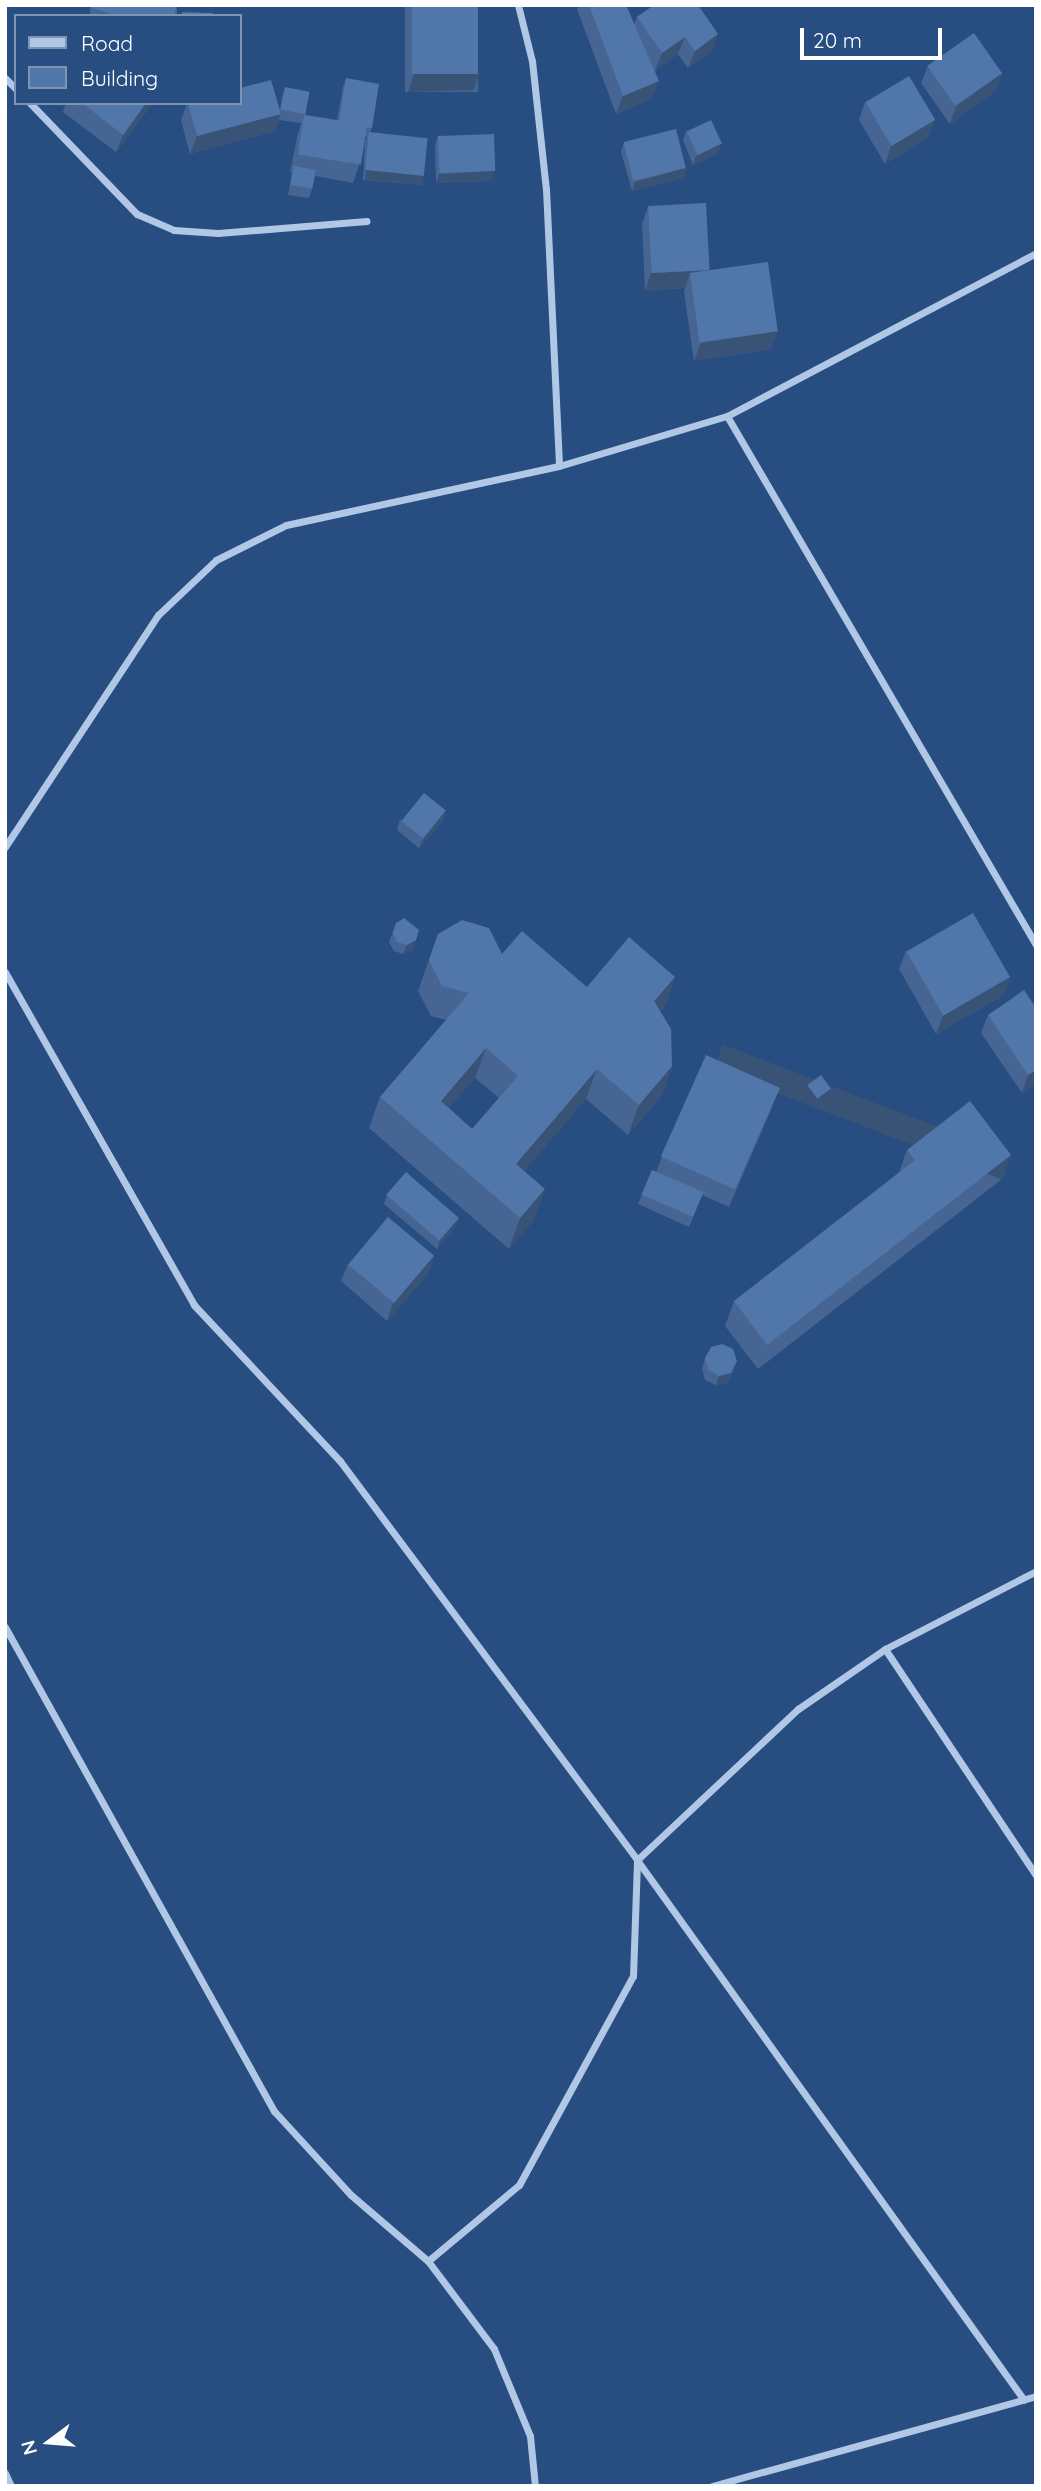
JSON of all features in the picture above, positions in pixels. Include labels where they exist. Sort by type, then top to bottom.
[{"type":"street","points":[[518,5],[532,61],[545,189],[559,466]]},
{"type":"street","points":[[32,105],[136,214],[174,230],[218,233],[367,221]]},
{"type":"street","points":[[5,847],[159,615],[216,560],[286,525],[559,466],[727,416],[1036,253]]},
{"type":"street","points":[[727,416],[1036,945]]},
{"type":"street","points":[[5,972],[194,1305],[340,1461],[637,1860],[1024,2400]]},
{"type":"street","points":[[428,2261],[519,2185],[633,1976],[637,1860],[798,1709],[885,1649],[1036,1571]]},
{"type":"street","points":[[5,1627],[274,2111],[351,2194],[428,2261],[494,2350],[530,2436],[535,2486]]},
{"type":"street","points":[[885,1649],[1036,1875]]},
{"type":"street","points":[[712,2486],[1036,2396]]},
{"type":"street","points":[[5,2473],[11,2486]]},
{"type":"building","points":[[92,5],[177,5],[175,14],[113,14],[91,8]]},
{"type":"building","points":[[412,5],[478,5],[478,74],[412,74]]},
{"type":"building","points":[[589,5],[626,5],[659,81],[623,96]]},
{"type":"building","points":[[654,5],[698,5],[718,34],[695,51],[685,37],[662,53],[637,17]]},
{"type":"building","points":[[182,12],[213,13],[213,14]]},
{"type":"building","points":[[974,33],[1002,73],[955,106],[927,66]]},
{"type":"building","points":[[909,76],[935,120],[892,146],[865,102]]},
{"type":"building","points":[[346,78],[379,84],[372,128],[339,121]]},
{"type":"building","points":[[271,80],[281,114],[197,136],[189,105],[242,105],[242,87]]},
{"type":"building","points":[[285,87],[310,92],[305,114],[281,110]]},
{"type":"building","points":[[85,105],[145,105],[123,135]]},
{"type":"building","points":[[304,115],[367,125],[361,165],[298,155]]},
{"type":"building","points":[[711,120],[722,144],[698,155],[687,131]]},
{"type":"building","points":[[676,129],[686,168],[633,181],[624,142]]},
{"type":"building","points":[[369,132],[428,138],[424,176],[365,170]]},
{"type":"building","points":[[494,134],[495,171],[439,173],[438,136]]},
{"type":"building","points":[[294,166],[316,170],[312,189],[291,185]]},
{"type":"building","points":[[706,203],[710,270],[652,273],[648,206]]},
{"type":"building","points":[[768,262],[778,331],[700,342],[690,273]]},
{"type":"building","points":[[424,793],[446,811],[423,839],[401,821]]},
{"type":"building","points":[[973,913],[1010,977],[943,1016],[906,952]]},
{"type":"building","points":[[404,918],[419,930],[416,940],[407,945],[397,942],[393,933],[396,923]]},
{"type":"building","points":[[462,920],[489,928],[502,954],[522,931],[587,987],[629,937],[675,977],[654,1001],[671,1029],[672,1066],[639,1105],[597,1069],[516,1164],[545,1189],[520,1218],[380,1097],[469,993],[442,986],[429,960],[438,934]],"holes":[[[486,1048],[518,1076],[472,1129],[441,1101]]]},
{"type":"building","points":[[1024,990],[1036,1008],[1036,1070],[1028,1075],[988,1015]]},
{"type":"building","points":[[706,1055],[780,1088],[735,1189],[661,1156]]},
{"type":"building","points":[[821,1075],[831,1089],[817,1099],[807,1085]]},
{"type":"building","points":[[970,1101],[1011,1155],[767,1345],[734,1301],[915,1160],[907,1150]]},
{"type":"building","points":[[652,1170],[704,1192],[693,1217],[641,1195]]},
{"type":"building","points":[[406,1172],[459,1218],[439,1241],[386,1195]]},
{"type":"building","points":[[388,1217],[434,1256],[394,1303],[348,1264]]},
{"type":"building","points":[[722,1344],[733,1349],[737,1361],[731,1373],[719,1376],[708,1370],[705,1358],[711,1347]]}]
